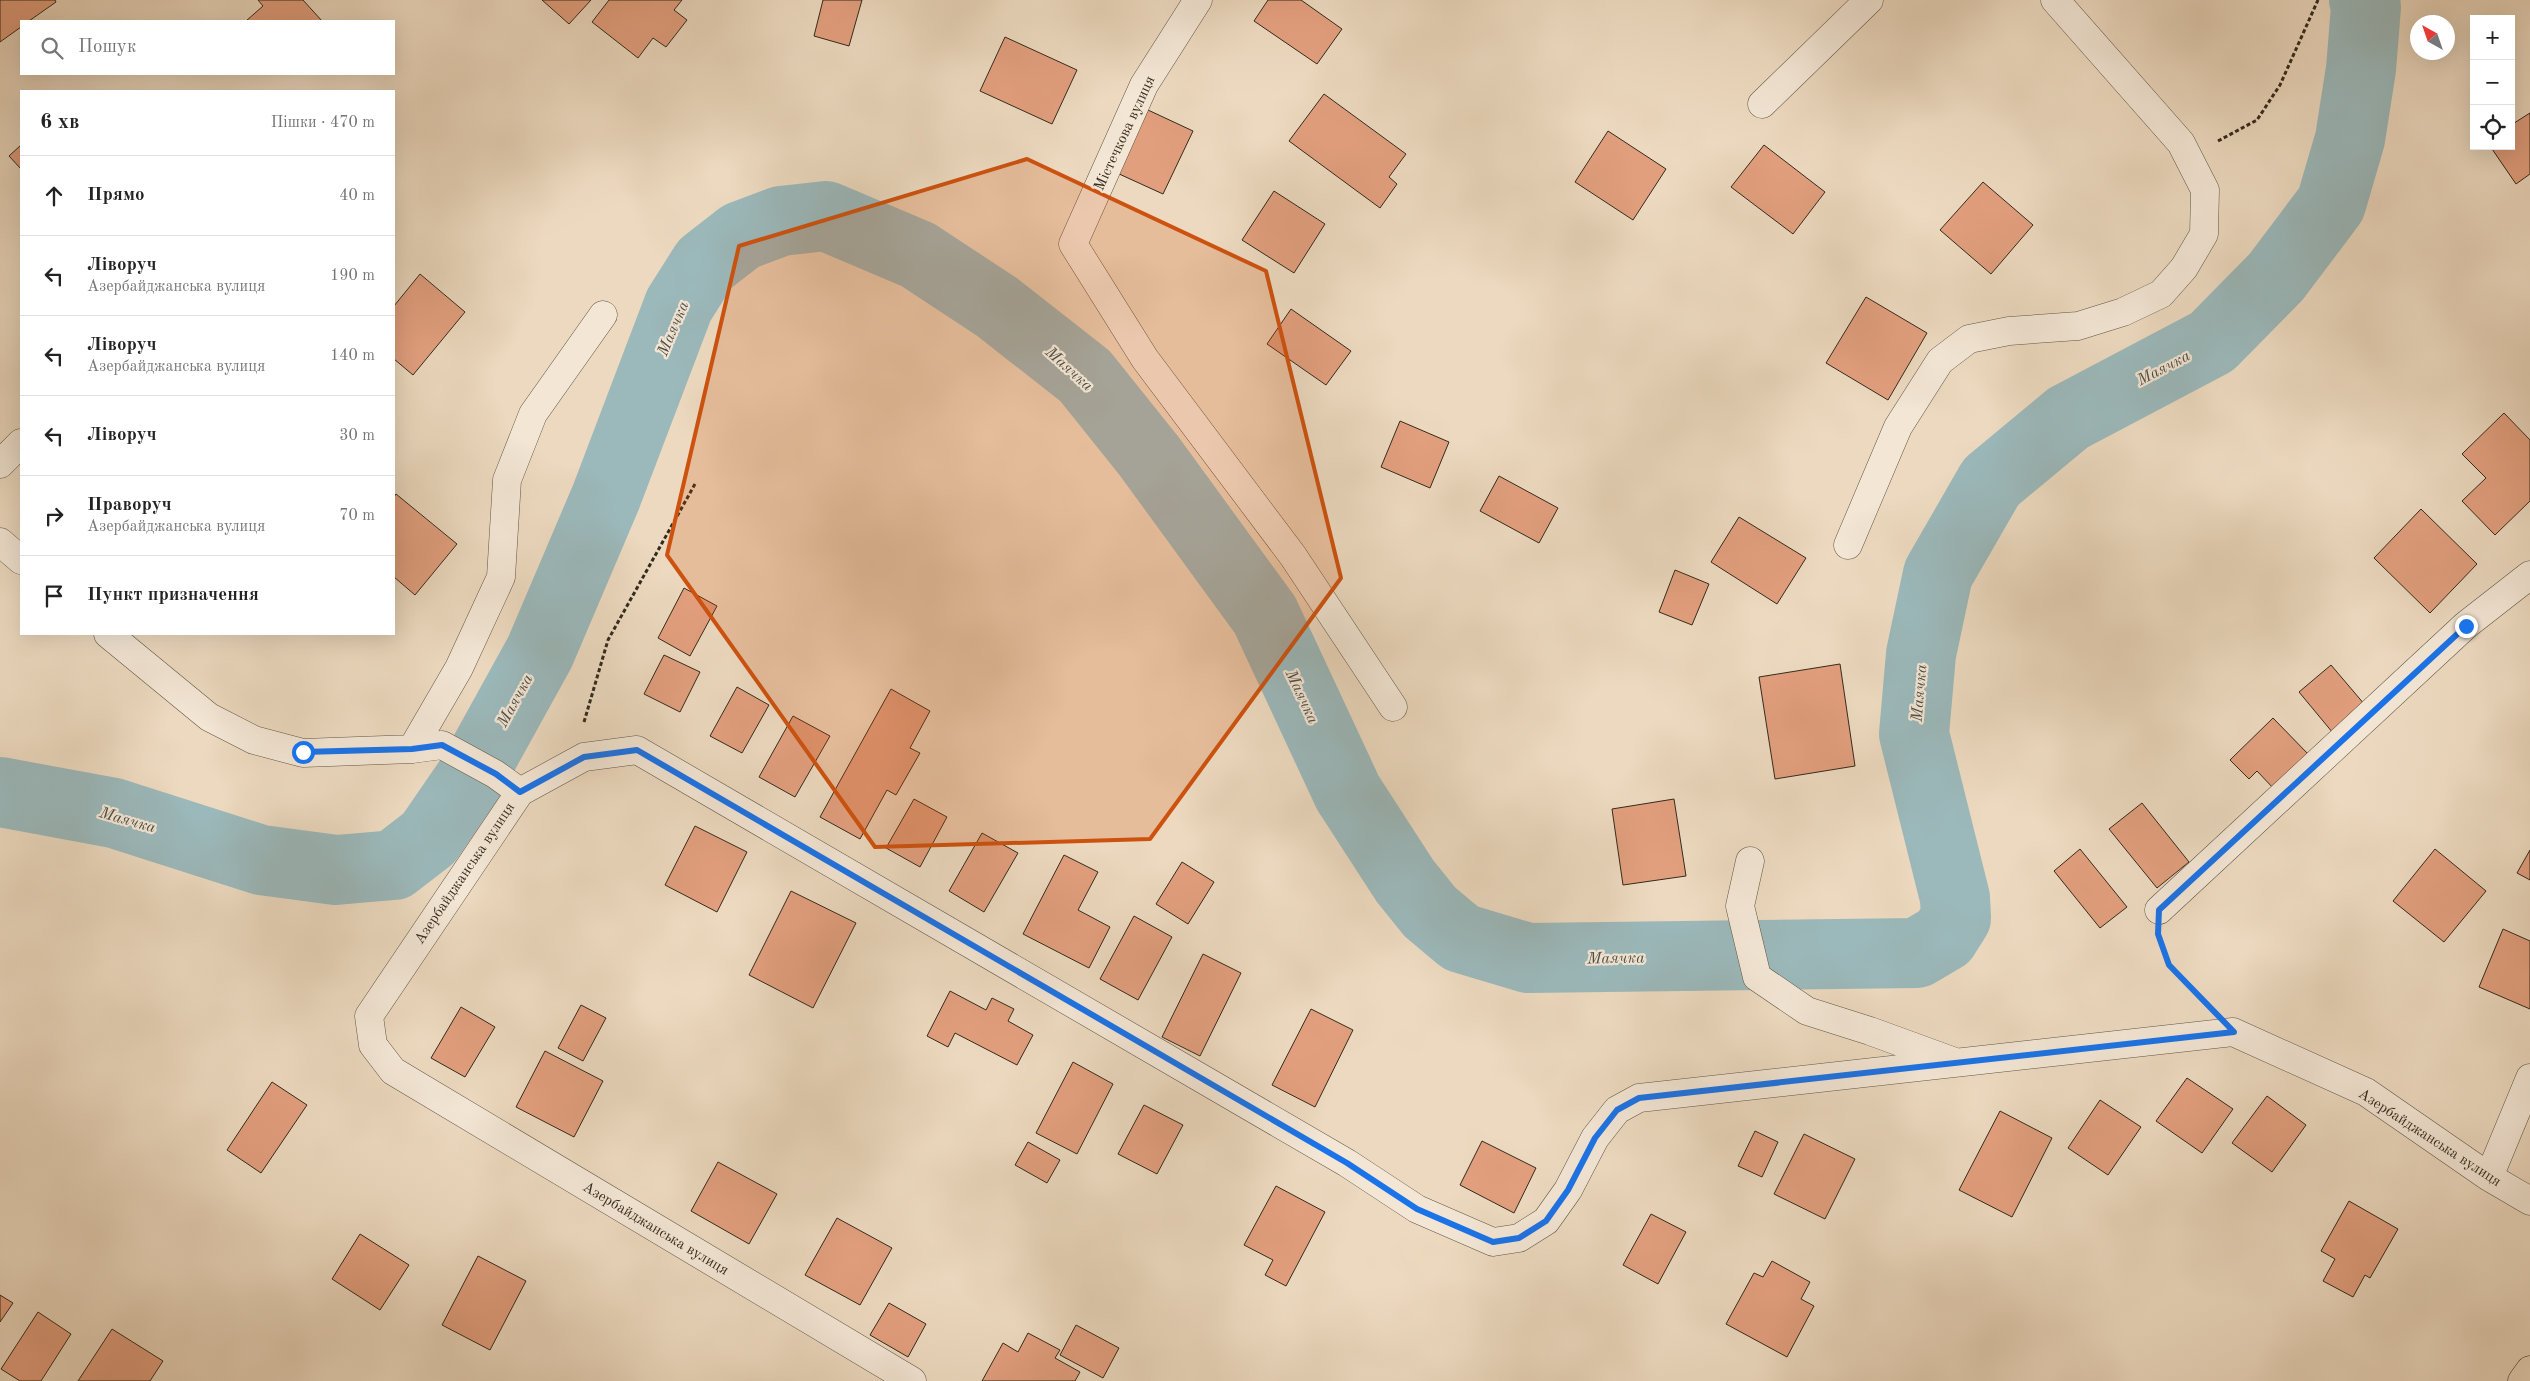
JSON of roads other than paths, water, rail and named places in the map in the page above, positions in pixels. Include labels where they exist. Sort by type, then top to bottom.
[{"type":"main road","points":[[2522,1381],[2530,1370]]},
{"type":"street","name":"Містечкова вулиця","points":[[1198,0],[1144,85],[1073,244],[1145,359],[1293,556],[1393,707]]},
{"type":"street","points":[[1762,104],[1869,0]]},
{"type":"street","points":[[1848,545],[1898,427],[1940,360],[1969,339],[2009,332],[2078,326],[2123,312],[2161,294],[2184,268],[2204,234],[2205,190],[2181,143],[2054,0]]},
{"type":"street","points":[[412,749],[458,668],[501,577],[507,480],[533,414],[603,315]]},
{"type":"street","points":[[0,464],[20,444]]},
{"type":"street","points":[[0,542],[20,559]]},
{"type":"street","points":[[2159,910],[2466,626],[2530,575]]},
{"type":"street","points":[[109,635],[208,717],[254,740],[303,752],[412,749],[442,745],[496,774],[520,792]]},
{"type":"street","name":"Азербайджанська вулиця","points":[[912,1381],[393,1072],[372,1045],[369,1016],[520,792],[584,757],[637,750],[1347,1163],[1417,1209],[1493,1242],[1519,1238],[1546,1221],[1568,1190],[1595,1138],[1617,1110],[1639,1098],[1821,1077],[1961,1064],[2234,1032],[2366,1092],[2489,1177],[2530,1201]]},
{"type":"street","points":[[1750,861],[1740,906],[1757,977],[1807,1011],[1870,1031],[1961,1064]]},
{"type":"street","points":[[2489,1177],[2530,1078]]},
{"type":"waterway","name":"Маячка","points":[[0,792],[114,813],[261,860],[336,870],[394,865],[429,838],[471,777],[540,652],[606,497],[679,305],[705,264],[741,236],[781,221],[826,216],[918,255],[997,307],[1085,376],[1149,456],[1265,615],[1348,793],[1405,881],[1430,912],[1461,938],[1528,958],[1917,953],[1944,937],[1956,918],[1955,898],[1914,734],[1921,654],[1938,574],[1991,482],[2068,418],[2212,342],[2276,277],[2331,204],[2350,139],[2361,69],[2366,7],[2364,0]]}]
